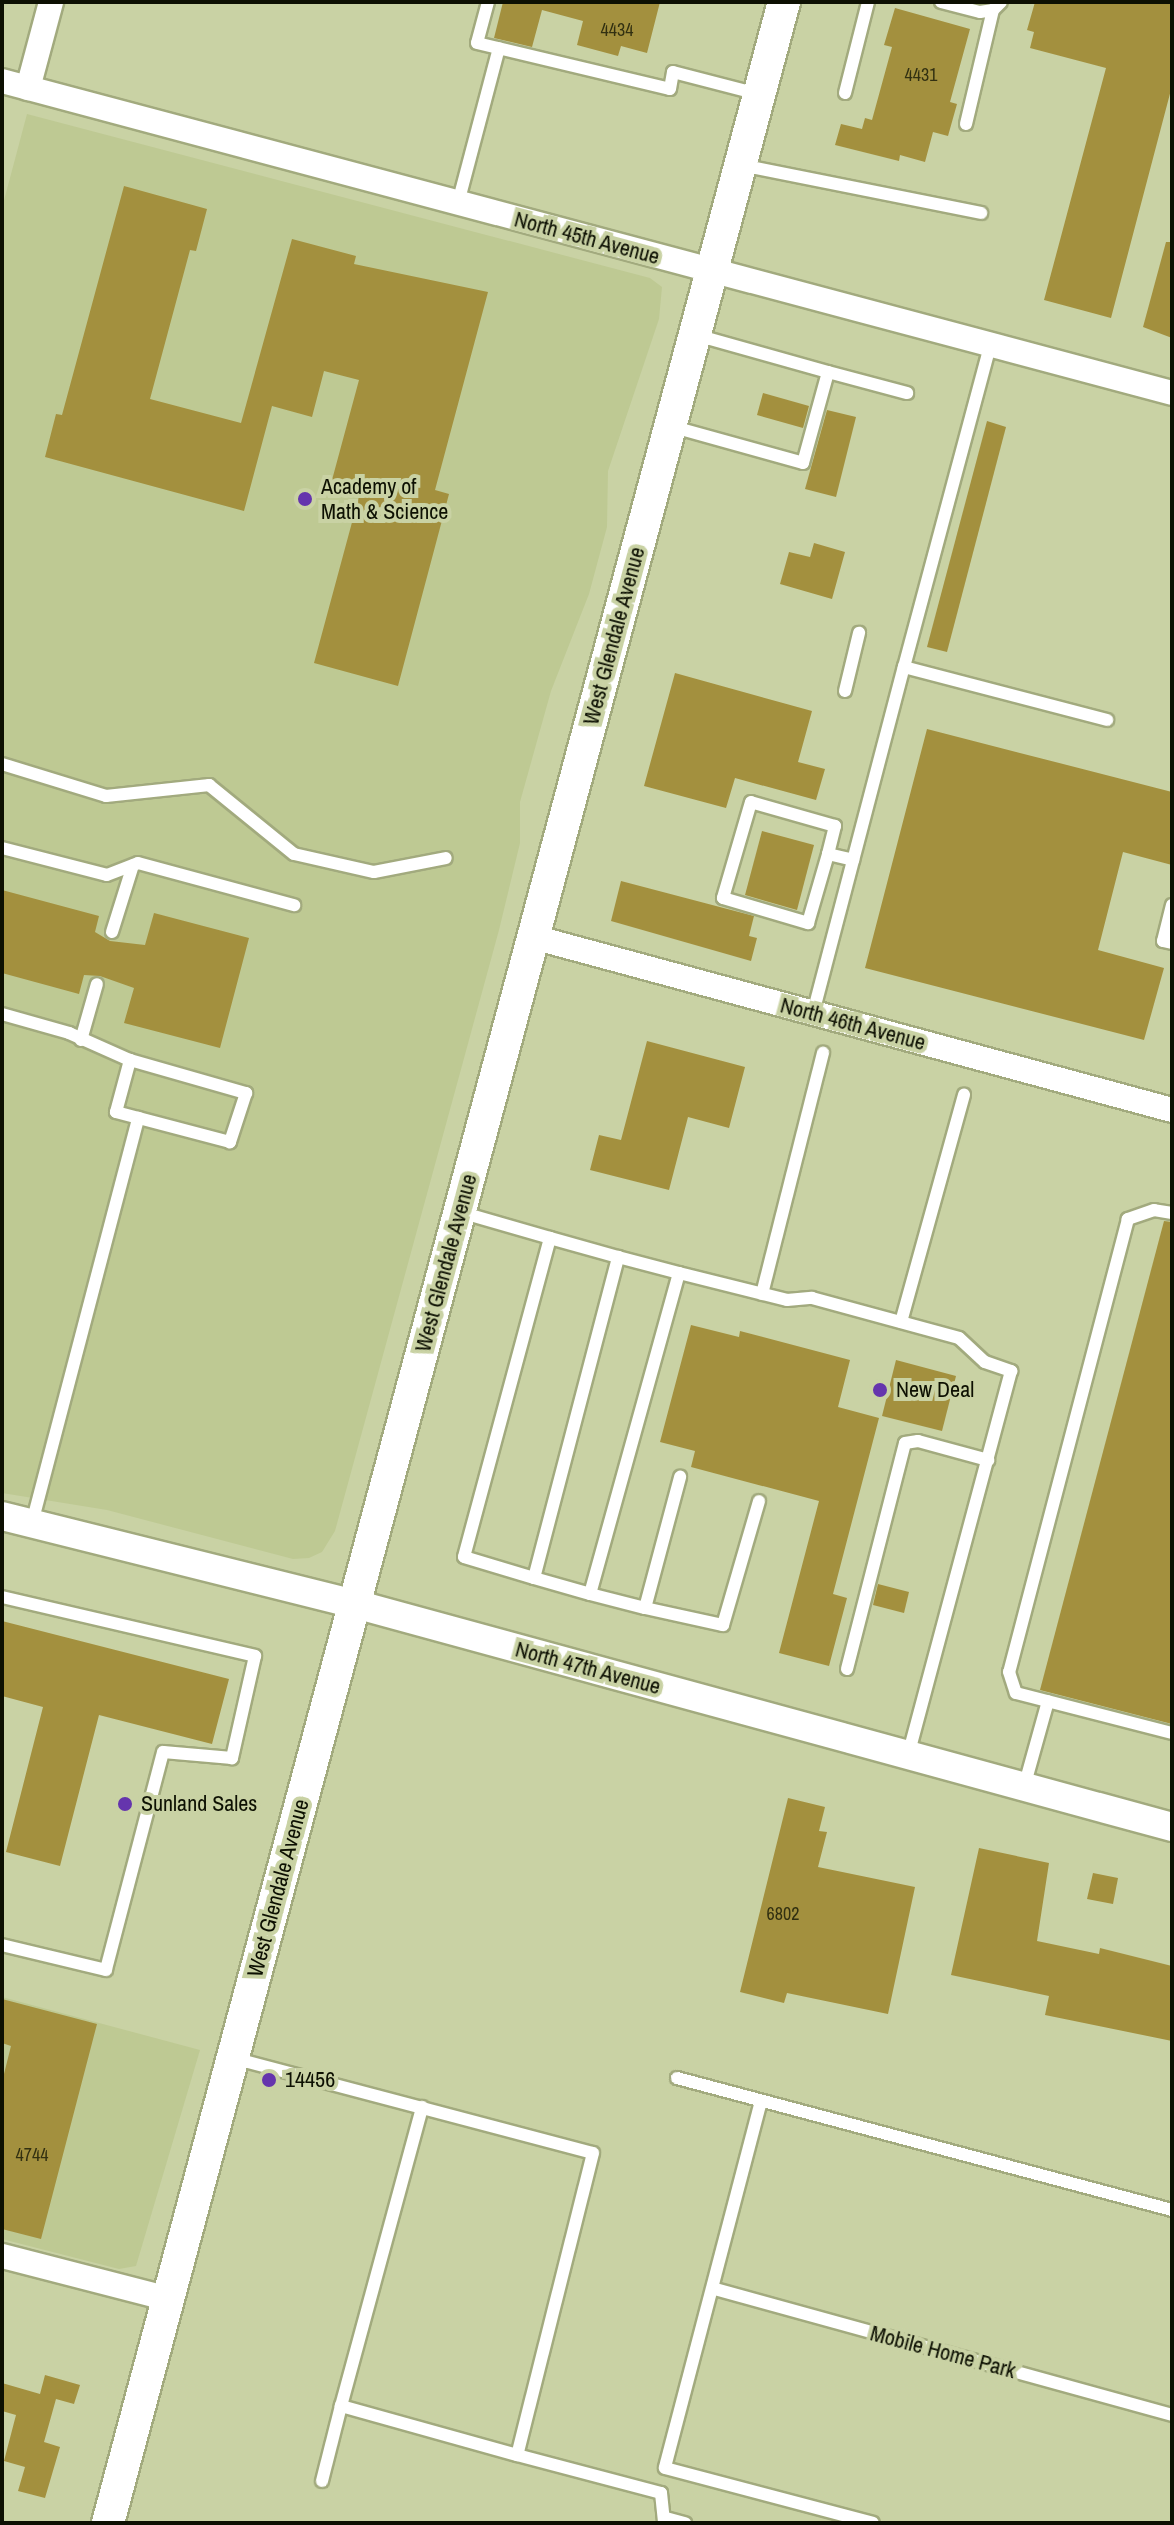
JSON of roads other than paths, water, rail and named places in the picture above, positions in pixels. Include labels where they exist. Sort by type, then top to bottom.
[{"type":"main road","name":"West Glendale Avenue","points":[[108,2523],[784,2]]},
{"type":"street","points":[[28,88],[51,2]]},
{"type":"street","name":"North 45th Avenue","points":[[2,81],[1172,393]]},
{"type":"street","name":"North 46th Avenue","points":[[533,937],[1172,1110]]},
{"type":"street","name":"North 47th Avenue","points":[[2,1516],[355,1604],[1172,1827]]},
{"type":"street","points":[[2,2256],[169,2299]]},
{"type":"lane","points":[[488,2],[477,43],[670,89],[673,72],[759,94]]},
{"type":"lane","points":[[845,93],[868,2]]},
{"type":"lane","points":[[941,2],[997,6],[966,124]]},
{"type":"lane","points":[[458,203],[499,48]]},
{"type":"lane","points":[[740,165],[981,213]]},
{"type":"lane","points":[[695,335],[907,393]]},
{"type":"lane","points":[[813,1013],[990,346]]},
{"type":"lane","points":[[670,426],[803,463],[828,372]]},
{"type":"lane","points":[[845,691],[859,633]]},
{"type":"lane","points":[[904,667],[1107,720]]},
{"type":"lane","points":[[2,764],[106,796],[209,785],[294,854],[374,872],[446,858]]},
{"type":"lane","points":[[751,802],[835,826],[828,854],[808,923],[723,898],[751,802]]},
{"type":"lane","points":[[2,848],[107,875],[133,865],[294,905]]},
{"type":"lane","points":[[828,854],[853,860]]},
{"type":"lane","points":[[112,932],[133,865]]},
{"type":"lane","points":[[1172,905],[1163,941],[1172,943]]},
{"type":"lane","points":[[81,1040],[97,984]]},
{"type":"lane","points":[[2,1014],[130,1060],[246,1093],[230,1142],[116,1112],[130,1060]]},
{"type":"lane","points":[[762,1294],[823,1053]]},
{"type":"lane","points":[[901,1322],[964,1095]]},
{"type":"lane","points":[[32,1523],[138,1118]]},
{"type":"lane","points":[[1172,1213],[1154,1210],[1128,1219],[1009,1672],[1016,1693],[1172,1733]]},
{"type":"lane","points":[[460,1212],[762,1294],[787,1300],[812,1298],[959,1338],[985,1362],[1011,1371],[908,1755]]},
{"type":"lane","points":[[550,1238],[464,1557],[590,1594],[719,1626],[726,1623],[759,1501]]},
{"type":"lane","points":[[534,1578],[618,1257]]},
{"type":"lane","points":[[590,1594],[679,1273]]},
{"type":"lane","points":[[847,1669],[905,1443],[918,1441],[988,1460]]},
{"type":"lane","points":[[645,1608],[680,1477]]},
{"type":"lane","points":[[2,1597],[255,1656],[232,1758],[163,1752],[106,1970],[2,1945]]},
{"type":"lane","points":[[1024,1787],[1048,1701]]},
{"type":"lane","points":[[233,2058],[593,2153],[517,2455]]},
{"type":"lane","points":[[677,2078],[1172,2210]]},
{"type":"lane","points":[[761,2101],[715,2289],[665,2468],[873,2523]]},
{"type":"lane","points":[[322,2481],[422,2107]]},
{"type":"lane","name":"Mobile Home Park","points":[[715,2289],[1172,2415]]},
{"type":"lane","points":[[341,2406],[661,2493],[665,2520],[685,2523]]},
{"type":"place","name":"Academy of Math & Science","points":[[305,499]]},
{"type":"place","name":"New Deal","points":[[880,1390]]},
{"type":"place","name":"Sunland Sales","points":[[125,1804]]},
{"type":"place","name":"14456","points":[[269,2080]]}]
